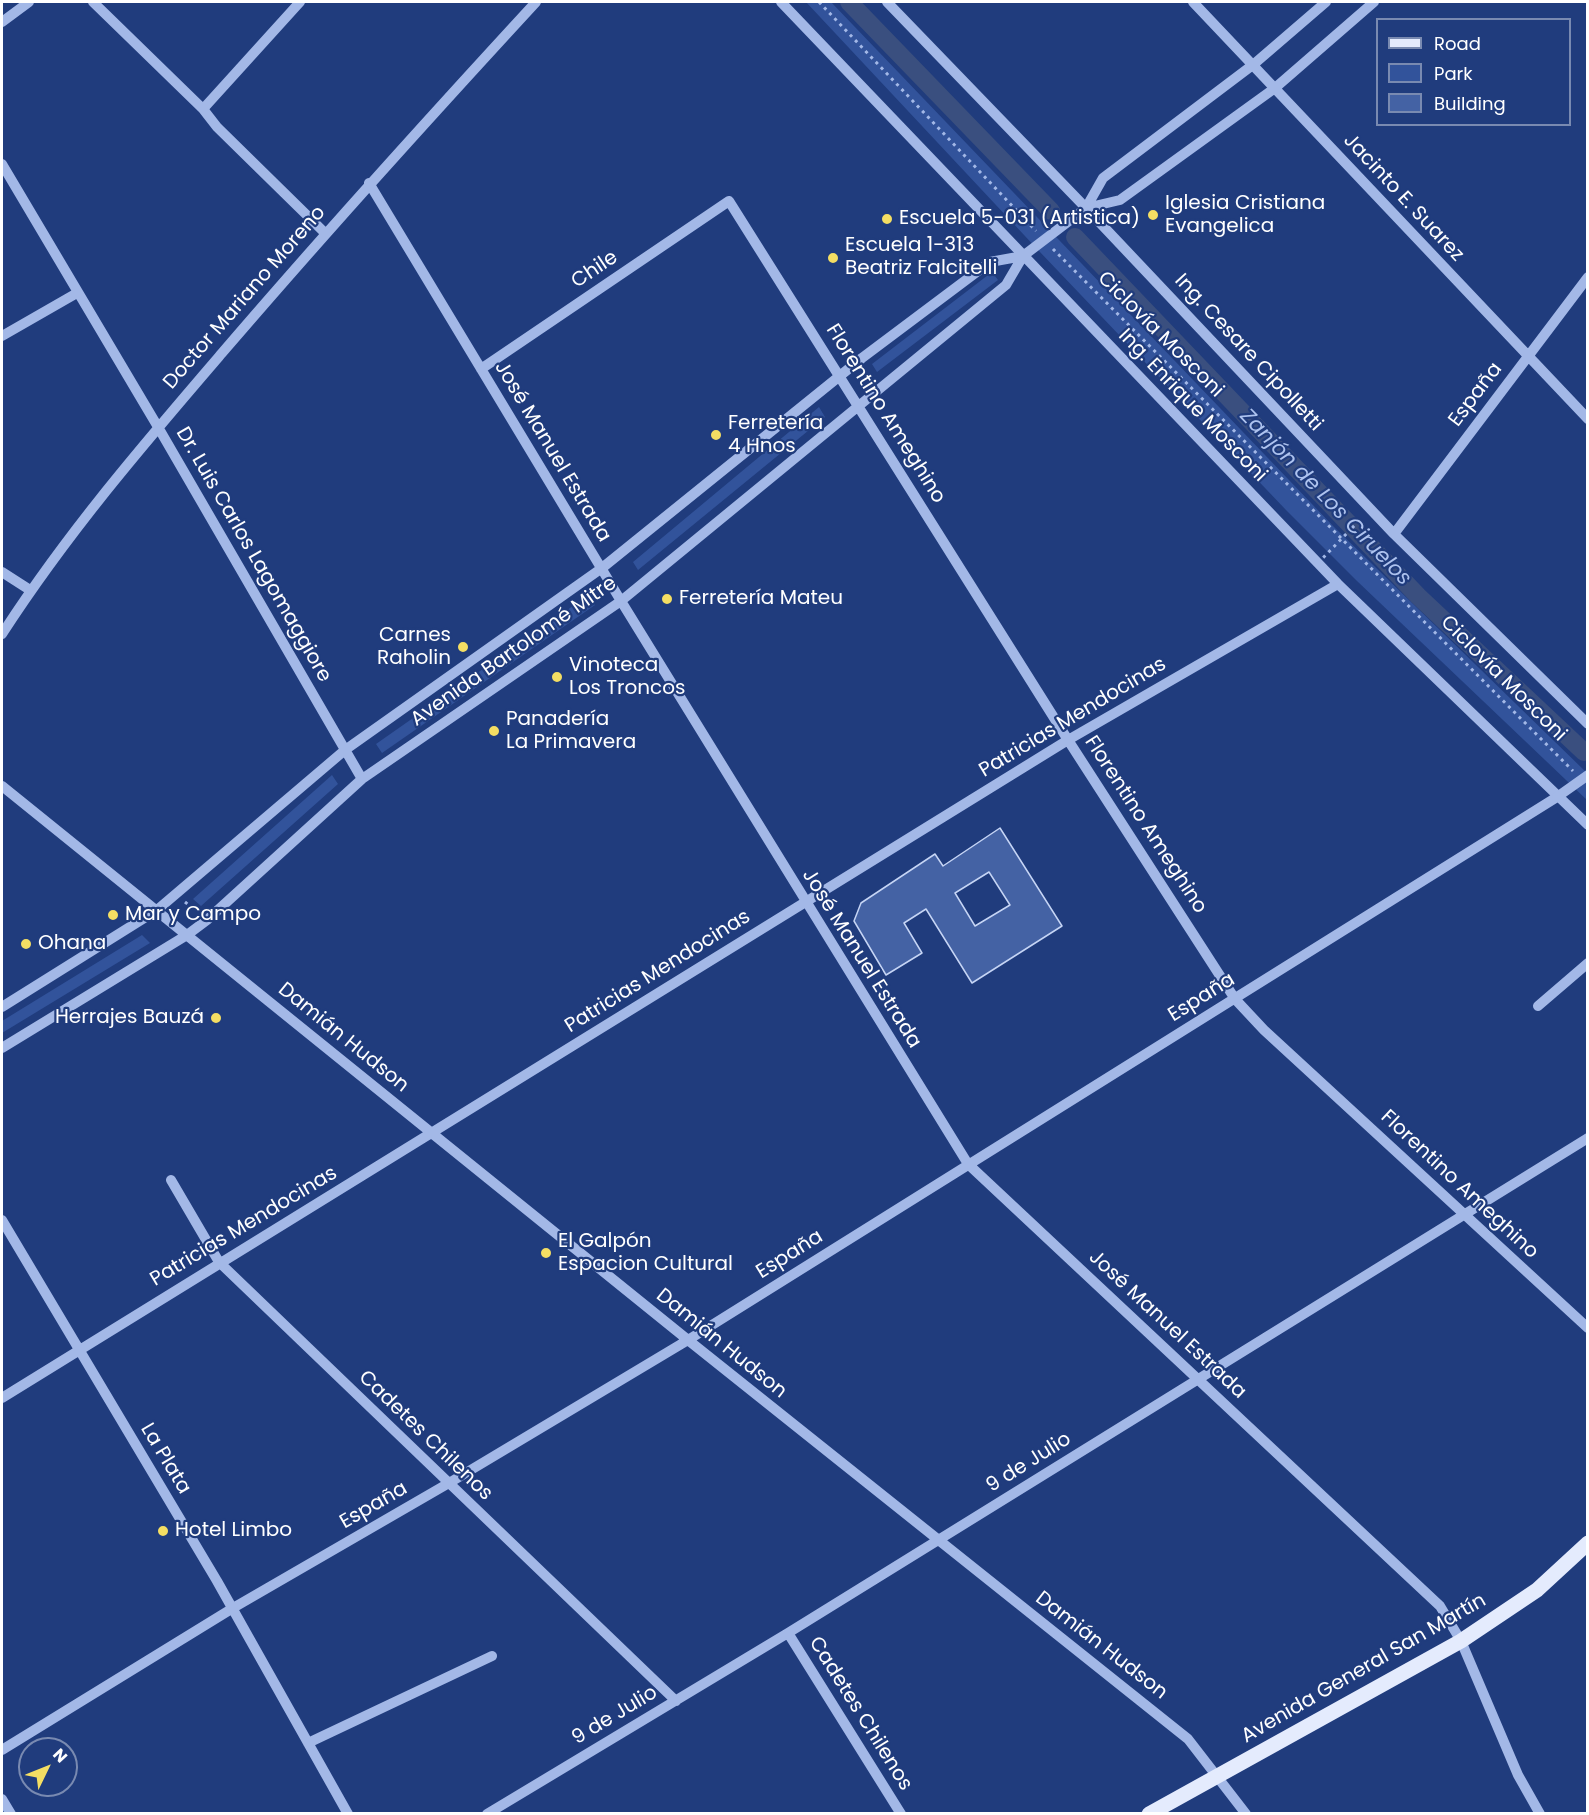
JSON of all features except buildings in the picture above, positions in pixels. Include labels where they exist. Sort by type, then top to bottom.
[{"type":"main road","name":"Avenida General San Martín","points":[[1149,1814],[1461,1641],[1537,1590],[1587,1543]]},
{"type":"street","points":[[2,22],[29,2]]},
{"type":"street","points":[[93,2],[325,233]]},
{"type":"street","points":[[203,109],[300,2]]},
{"type":"street","name":"Doctor Mariano Moreno","points":[[2,634],[30,590],[92,506],[158,427],[369,183],[536,2]]},
{"type":"street","name":"Ing. Enrique Mosconi","points":[[781,2],[1338,584],[1587,825]]},
{"type":"street","name":"Ing. Cesare Cipolletti","points":[[887,2],[1086,208],[1394,534],[1587,724]]},
{"type":"street","name":"Jacinto E. Suarez","points":[[1193,2],[1587,419]]},
{"type":"street","name":"Avenida Bartolomé Mitre","points":[[2,1048],[187,935],[207,920],[362,778],[621,600],[1006,285],[1023,256],[1044,239],[1086,208],[1120,200],[1275,88],[1374,2]]},
{"type":"street","name":"Avenida Bartolomé Mitre","points":[[1086,208],[1103,178],[1254,64],[1321,3]]},
{"type":"street","name":"Dr. Luis Carlos Lagomaggiore","points":[[2,164],[362,778]]},
{"type":"street","name":"José Manuel Estrada","points":[[369,183],[805,902],[968,1164],[1431,1596],[1444,1612],[1461,1641],[1518,1775],[1540,1814]]},
{"type":"street","name":"Chile","points":[[481,369],[729,201]]},
{"type":"street","name":"Florentino Ameghino","points":[[729,201],[1068,740],[1236,999],[1264,1030],[1587,1328]]},
{"type":"street","name":"Avenida Bartolomé Mitre","points":[[2,1007],[157,910],[345,750],[602,568],[839,376],[990,262],[1023,256]]},
{"type":"street","name":"España","points":[[1394,534],[1587,278]]},
{"type":"street","points":[[2,336],[77,293]]},
{"type":"street","points":[[2,572],[30,590]]},
{"type":"street","name":"Patricias Mendocinas","points":[[2,1398],[1068,740],[1338,584]]},
{"type":"street","name":"España","points":[[2,1750],[232,1608],[449,1483],[687,1340],[1557,797],[1583,776]]},
{"type":"street","name":"Damián Hudson","points":[[2,786],[687,1340],[1188,1738],[1246,1814]]},
{"type":"street","points":[[1538,1006],[1587,963]]},
{"type":"street","name":"9 de Julio","points":[[487,1814],[939,1541],[1587,1138]]},
{"type":"street","name":"Cadetes Chilenos","points":[[171,1180],[219,1262],[676,1701]]},
{"type":"street","name":"La Plata","points":[[2,1220],[232,1608],[348,1814]]},
{"type":"street","name":"Cadetes Chilenos","points":[[788,1633],[901,1814]]},
{"type":"street","points":[[308,1743],[492,1656]]},
{"type":"street","points":[[2,1799],[11,1814]]},
{"type":"path","name":"Ciclovía Mosconi","points":[[819,2],[1044,239],[1341,539],[1583,776]]},
{"type":"path","points":[[1318,563],[1352,528]]},
{"type":"path","points":[[176,894],[207,920]]},
{"type":"green space","points":[[806,2],[831,2],[1334,527],[1587,773],[1587,800],[1357,581],[1286,510]]},
{"type":"green space","points":[[992,272],[998,280],[877,372],[872,364]]},
{"type":"green space","points":[[819,407],[825,417],[638,570],[633,562]]},
{"type":"green space","points":[[590,594],[595,605],[382,753],[376,744]]},
{"type":"green space","points":[[332,775],[338,784],[201,906],[193,899]]},
{"type":"green space","points":[[142,935],[150,943],[2,1033],[2,1021]]},
{"type":"waterway","name":"Zanjón de Los Ciruelos","points":[[849,2],[1051,211]]},
{"type":"waterway","name":"Zanjón de Los Ciruelos","points":[[1075,237],[1418,596],[1584,752]]},
{"type":"place","name":"Iglesia Cristiana Evangelica","points":[[1153,215]]},
{"type":"place","name":"Escuela 5-031 (Artistica)","points":[[887,219]]},
{"type":"place","name":"Escuela 1-313 Beatriz Falcitelli","points":[[833,258]]},
{"type":"place","name":"Ferretería 4 Hnos","points":[[716,435]]},
{"type":"place","name":"Ferretería Mateu","points":[[667,599]]},
{"type":"place","name":"Carnes Raholin","points":[[463,647]]},
{"type":"place","name":"Vinoteca Los Troncos","points":[[557,677]]},
{"type":"place","name":"Panadería La Primavera","points":[[494,731]]},
{"type":"place","name":"Mar y Campo","points":[[113,915]]},
{"type":"place","name":"Ohana","points":[[26,944]]},
{"type":"place","name":"Herrajes Bauzá","points":[[216,1018]]},
{"type":"place","name":"El Galpón Espacion Cultural","points":[[546,1253]]},
{"type":"place","name":"Hotel Limbo","points":[[163,1531]]}]
